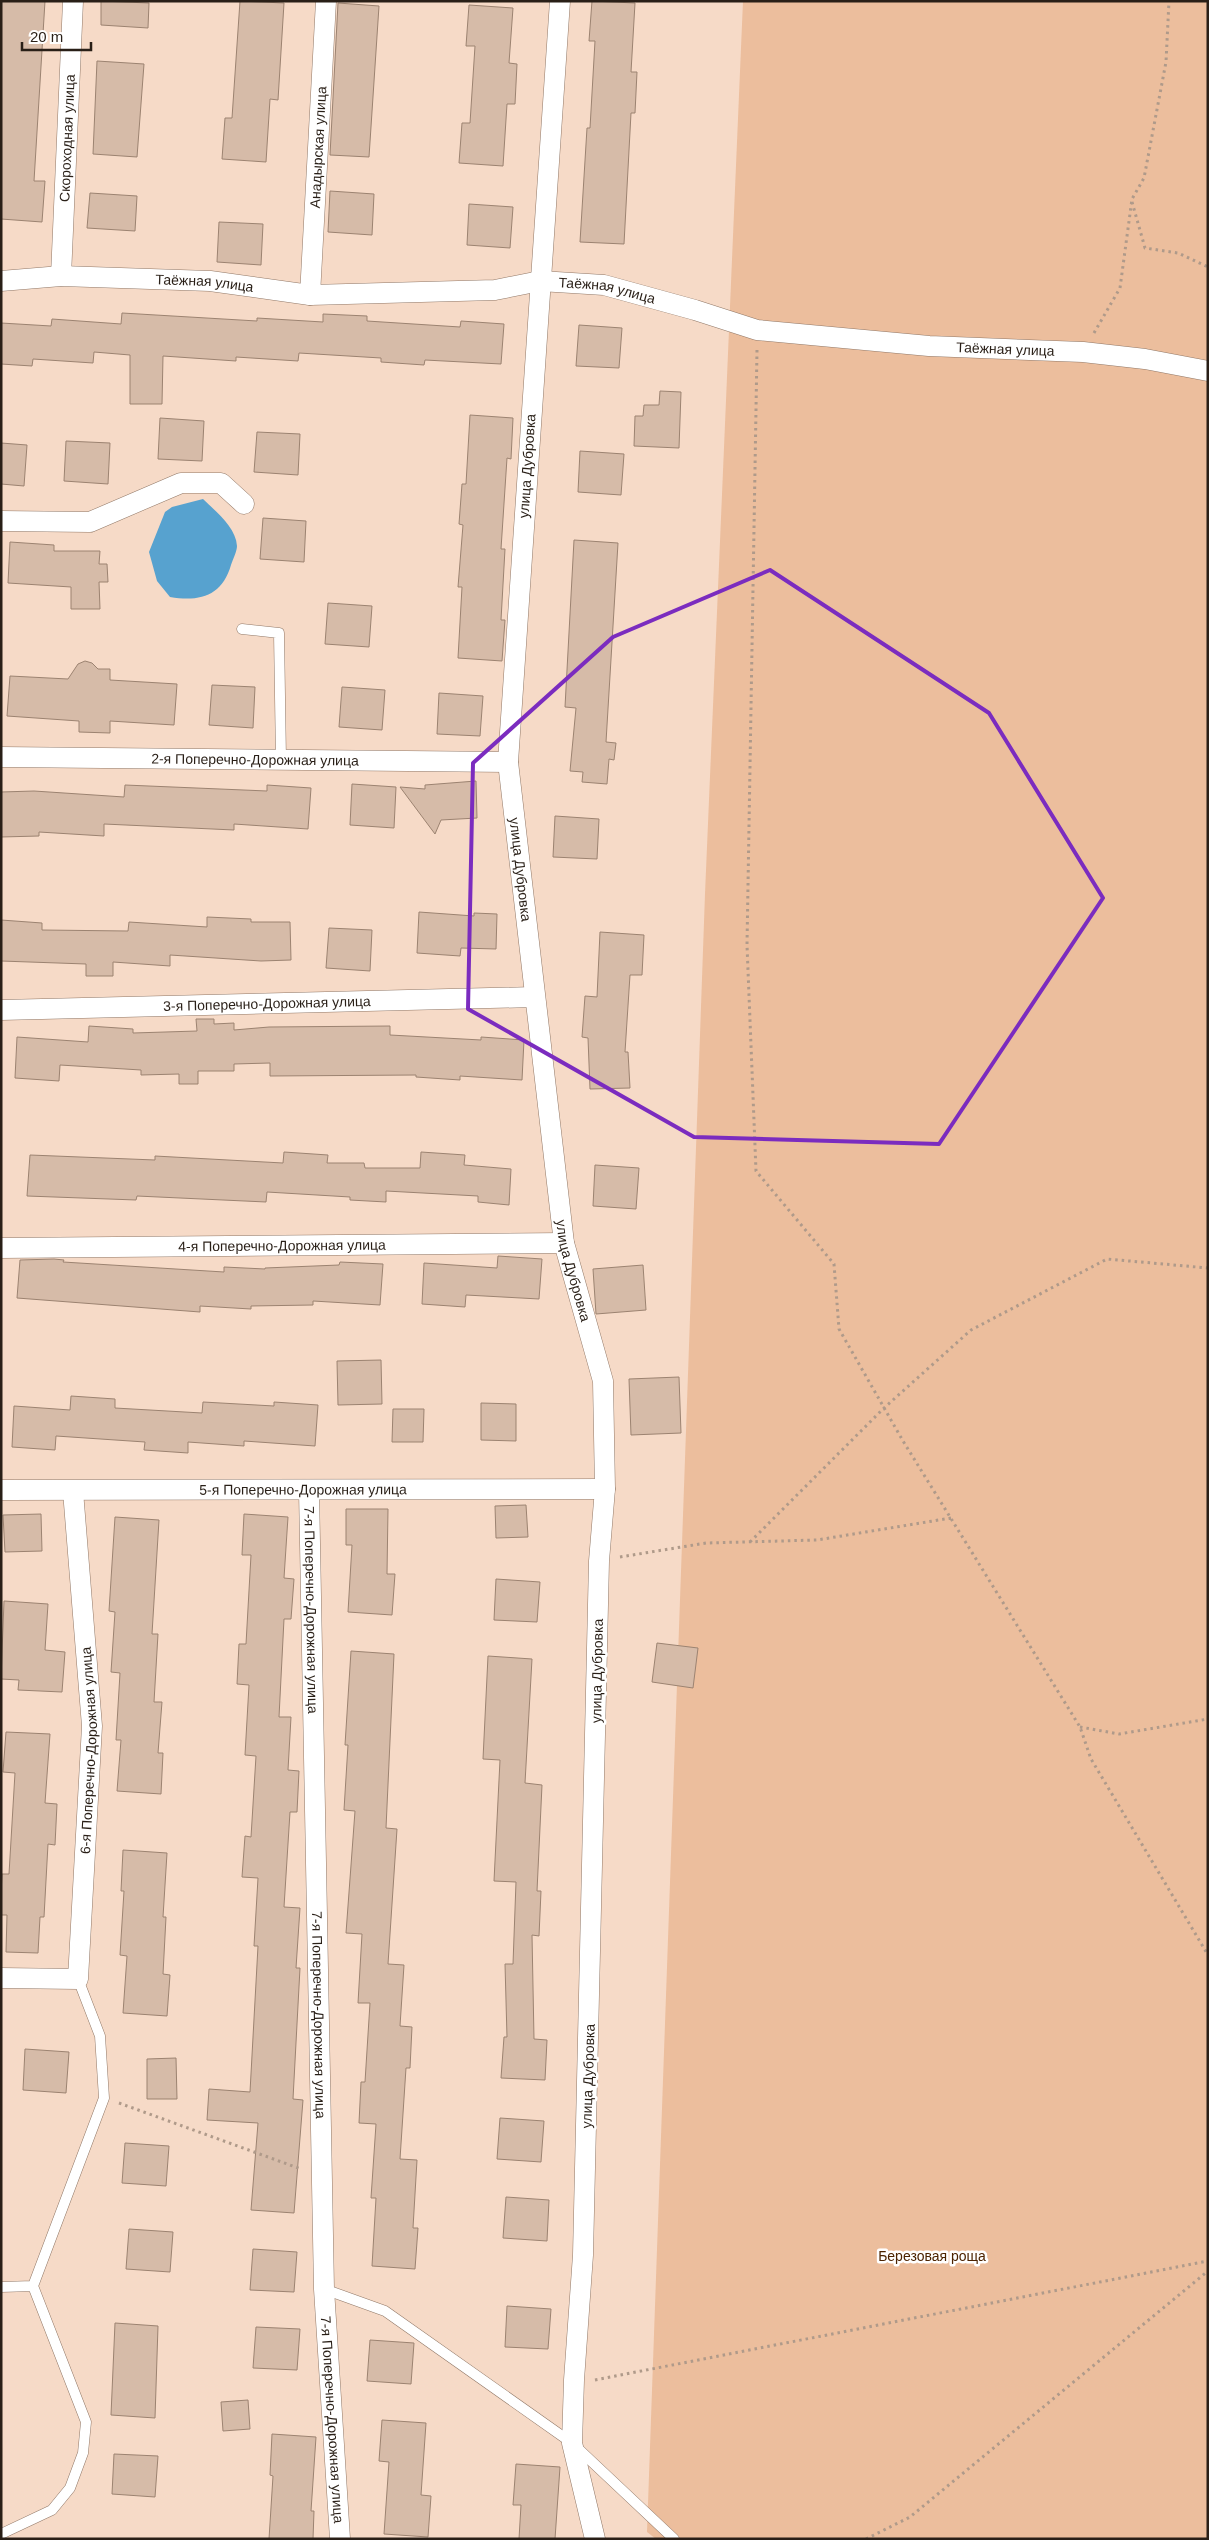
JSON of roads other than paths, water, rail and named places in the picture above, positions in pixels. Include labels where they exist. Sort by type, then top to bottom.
[{"type":"street","name":"Скороходная улица","points":[[61,276],[73,1]]},
{"type":"street","name":"Анадырская улица","points":[[310,295],[326,1]]},
{"type":"street","name":"улица Дубровка","points":[[560,1],[508,762],[564,1243],[604,1380],[605,1489],[599,1561],[583,2245],[574,2380],[572,2444],[595,2539]]},
{"type":"street","name":"Таёжная улица","points":[[1,281],[61,276],[210,281],[310,295],[495,290],[540,281],[604,285],[695,310],[757,330],[929,346],[1083,352],[1145,359],[1208,371]]},
{"type":"street","points":[[1,521],[90,522],[181,482],[221,484],[244,504]]},
{"type":"street","name":"2-я Поперечно-Дорожная улица","points":[[1,757],[508,762]]},
{"type":"street","name":"3-я Поперечно-Дорожная улица","points":[[1,1010],[534,997]]},
{"type":"street","name":"4-я Поперечно-Дорожная улица","points":[[1,1248],[564,1243]]},
{"type":"street","name":"5-я Поперечно-Дорожная улица","points":[[1,1490],[605,1489]]},
{"type":"street","name":"7-я Поперечно-Дорожная улица","points":[[309,1490],[324,2289],[340,2539]]},
{"type":"street","name":"6-я Поперечно-Дорожная улица","points":[[74,1491],[92,1726],[78,1979]]},
{"type":"street","points":[[1,1978],[78,1979]]},
{"type":"lane","points":[[242,629],[279,633],[281,760]]},
{"type":"lane","points":[[1,2534],[52,2510],[70,2488],[83,2453],[86,2422],[33,2286],[104,2098],[100,2036],[78,1979]]},
{"type":"lane","points":[[1,2287],[33,2286]]},
{"type":"lane","points":[[324,2289],[385,2312],[572,2444],[674,2539]]},
{"type":"water","points":[[203,499],[233,532],[237,546],[236,553],[227,575],[216,590],[200,597],[170,597],[157,581],[149,552],[165,512],[172,507]]},
{"type":"park label","name":"Березовая роща","points":[[932,2256]]}]
